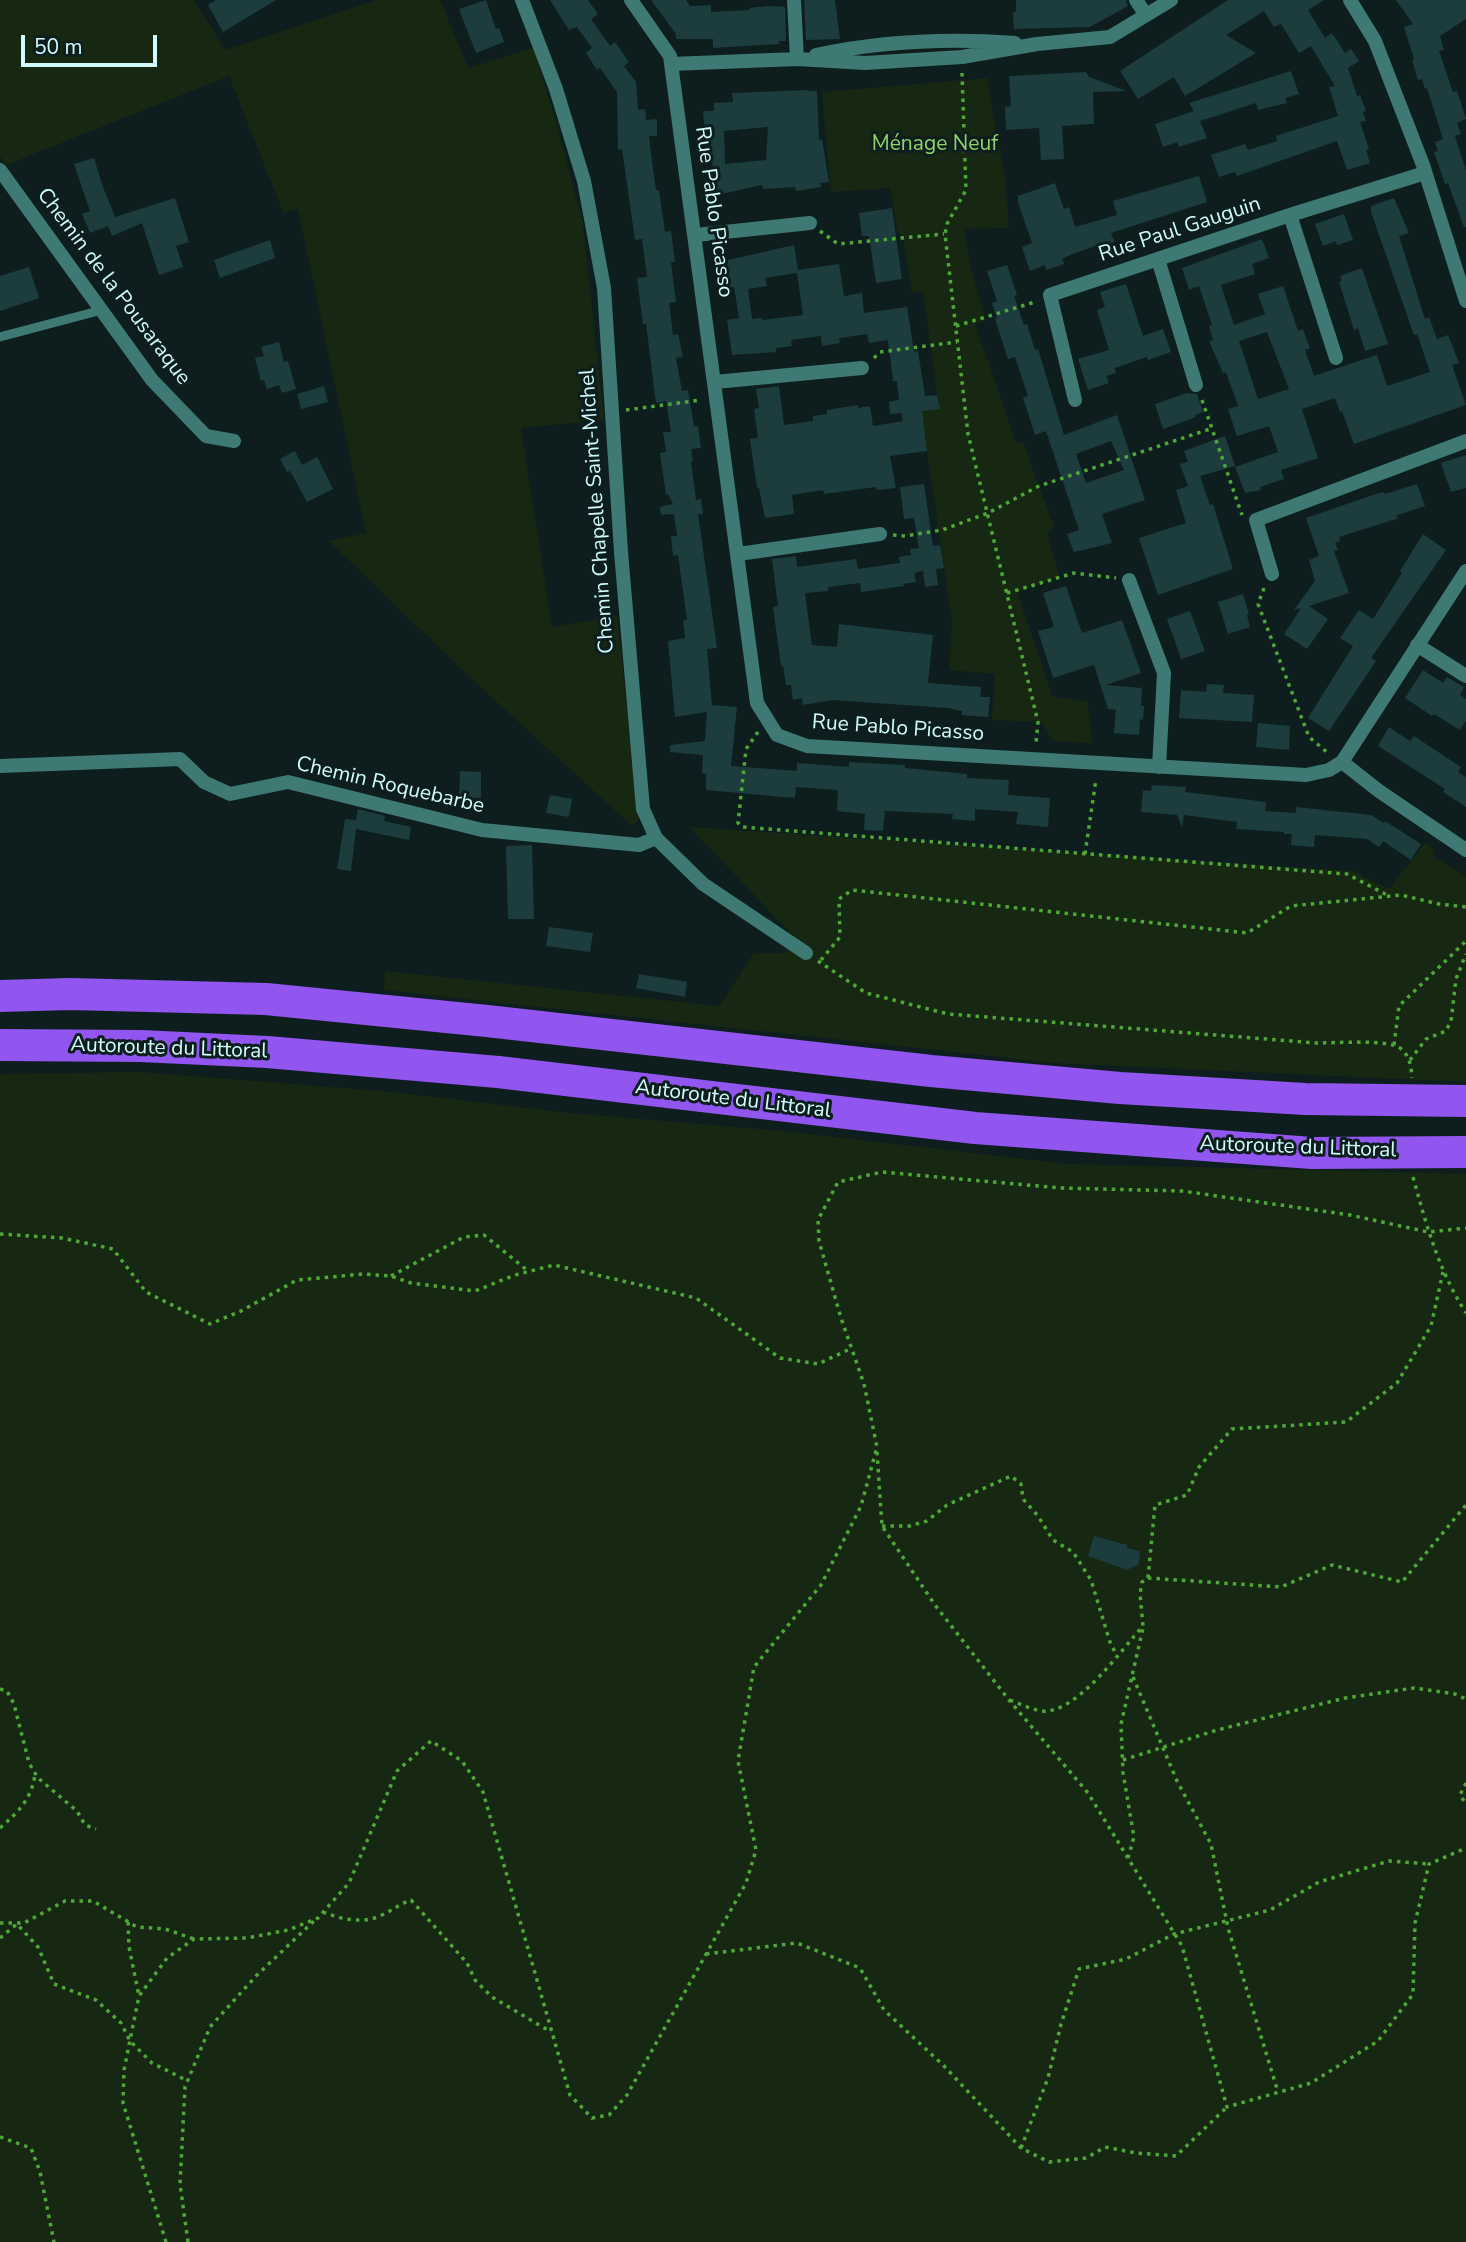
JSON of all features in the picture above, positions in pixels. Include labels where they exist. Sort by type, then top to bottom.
[{"type":"highway","points":[[0,996],[70,994],[266,999],[931,1071],[1120,1088],[1305,1099],[1466,1101]]},
{"type":"highway","name":"Autoroute du Littoral","points":[[0,1045],[141,1046],[294,1054],[498,1072],[1016,1131],[1312,1153],[1466,1152]]},
{"type":"street","name":"Chemin Chapelle Saint-Michel","points":[[523,0],[556,89],[584,181],[604,288],[621,552],[643,808],[656,838],[703,884],[806,953]]},
{"type":"street","name":"Rue Pablo Picasso","points":[[631,0],[670,55],[758,703],[777,735],[807,746],[1307,775],[1329,770],[1342,762]]},
{"type":"street","points":[[794,0],[797,59]]},
{"type":"street","points":[[1136,0],[1146,15]]},
{"type":"street","points":[[670,64],[797,59],[865,63],[962,57],[1037,44],[1110,37],[1171,0]]},
{"type":"street","points":[[1350,0],[1375,41],[1425,173],[1466,301]]},
{"type":"street","points":[[797,59],[866,44],[961,39],[1037,44]]},
{"type":"street","name":"Chemin de la Pousaraque","points":[[0,170],[152,380],[199,431],[215,439],[234,441]]},
{"type":"street","name":"Rue Paul Gauguin","points":[[1050,295],[1425,173]]},
{"type":"street","points":[[1290,215],[1336,358]]},
{"type":"street","points":[[696,235],[810,223]]},
{"type":"street","points":[[1158,259],[1196,385]]},
{"type":"street","points":[[1050,295],[1075,400]]},
{"type":"street","points":[[715,382],[862,368]]},
{"type":"street","points":[[1272,574],[1256,520],[1466,441]]},
{"type":"street","points":[[738,554],[880,534]]},
{"type":"street","points":[[1466,570],[1342,762],[1379,791],[1466,850]]},
{"type":"street","points":[[1129,580],[1164,673],[1159,767]]},
{"type":"street","points":[[1418,645],[1466,676]]},
{"type":"street","name":"Chemin Roquebarbe","points":[[0,765],[180,759],[204,782],[230,794],[288,782],[482,830],[639,845],[656,838]]},
{"type":"lane","points":[[0,337],[102,310]]},
{"type":"path","points":[[962,57],[966,190],[947,224],[945,234],[968,434],[1038,722],[1035,760]]},
{"type":"path","points":[[810,223],[838,244],[945,234]]},
{"type":"path","points":[[955,327],[1031,304],[1050,295]]},
{"type":"path","points":[[862,368],[880,352],[957,342]]},
{"type":"path","points":[[1196,385],[1242,517],[1256,520]]},
{"type":"path","points":[[612,412],[718,398]]},
{"type":"path","points":[[880,534],[905,536],[942,530],[988,513],[1039,486],[1213,428]]},
{"type":"path","points":[[1007,593],[1074,573],[1129,580]]},
{"type":"path","points":[[1272,574],[1260,594],[1258,604],[1309,737],[1342,762]]},
{"type":"path","points":[[767,718],[746,749],[738,823],[742,827],[1348,874],[1390,896]]},
{"type":"path","points":[[1085,854],[1099,763]]},
{"type":"path","points":[[820,962],[840,937],[839,899],[852,890],[1247,933],[1292,906],[1401,895],[1466,907]]},
{"type":"path","points":[[1394,1045],[1399,1006],[1466,941]]},
{"type":"path","points":[[806,953],[866,993],[948,1014],[1317,1043],[1366,1042],[1394,1045],[1410,1060],[1413,1080]]},
{"type":"path","points":[[1410,1060],[1426,1039],[1446,1031],[1451,1021],[1456,979],[1466,954]]},
{"type":"path","points":[[1227,2107],[1182,1946],[1088,1793],[1009,1700],[935,1605],[882,1526],[877,1447],[864,1384],[819,1241],[818,1220],[838,1182],[882,1172],[1061,1188],[1182,1191],[1350,1215],[1428,1232],[1466,1228]]},
{"type":"path","points":[[1412,1172],[1428,1232],[1443,1272],[1466,1313]]},
{"type":"path","points":[[0,1234],[62,1238],[113,1249],[146,1292],[210,1324],[241,1311],[297,1280],[363,1274],[391,1276],[411,1283],[475,1291],[554,1265],[696,1298],[780,1357],[818,1364],[852,1348]]},
{"type":"path","points":[[391,1276],[464,1237],[484,1235],[529,1272]]},
{"type":"path","points":[[1149,1578],[1155,1505],[1187,1496],[1199,1467],[1232,1429],[1346,1422],[1397,1383],[1431,1326],[1443,1272]]},
{"type":"path","points":[[188,2242],[180,2184],[185,2087],[210,2027],[256,1976],[318,1918],[349,1883],[397,1771],[431,1741],[462,1761],[484,1793],[570,2095],[592,2118],[609,2115],[627,2095],[747,1883],[756,1850],[738,1761],[754,1667],[821,1585],[861,1506],[877,1447]]},
{"type":"path","points":[[882,1526],[927,1521],[947,1505],[1011,1476],[1021,1484],[1023,1499],[1053,1540],[1073,1552],[1091,1580],[1110,1642],[1117,1654]]},
{"type":"path","points":[[1128,1858],[1134,1837],[1122,1760],[1121,1724],[1143,1626],[1140,1594],[1142,1582],[1149,1578],[1281,1587],[1332,1565],[1402,1582],[1466,1505]]},
{"type":"path","points":[[1009,1700],[1042,1711],[1060,1708],[1083,1694],[1143,1626]]},
{"type":"path","points":[[1133,1676],[1162,1748],[1211,1844],[1227,1921],[1278,2093]]},
{"type":"path","points":[[1122,1760],[1217,1730],[1345,1698],[1414,1688],[1455,1694],[1466,1699]]},
{"type":"path","points":[[0,1689],[7,1691],[14,1704],[29,1763],[38,1778],[77,1811],[85,1825],[96,1829]]},
{"type":"path","points":[[0,1828],[16,1814],[32,1792],[35,1773]]},
{"type":"path","points":[[1466,1783],[1460,1796],[1466,1804]]},
{"type":"path","points":[[1021,2148],[1048,2078],[1061,2024],[1079,1969],[1126,1959],[1174,1934],[1270,1910],[1320,1882],[1390,1861],[1429,1864],[1466,1848]]},
{"type":"path","points":[[706,1954],[797,1943],[860,1968],[884,2010],[944,2066],[1021,2148],[1049,2162],[1086,2158],[1105,2147],[1176,2156],[1227,2107],[1311,2083],[1378,2041],[1413,1994],[1415,1923],[1429,1864]]},
{"type":"path","points":[[2,1921],[24,1923],[65,1901],[93,1900],[137,1927],[165,1929],[194,1939],[247,1938],[288,1930],[318,1918]]},
{"type":"path","points":[[323,1912],[354,1920],[378,1917],[411,1900],[467,1963],[475,1980],[492,1997],[551,2032]]},
{"type":"path","points":[[128,1922],[129,1947],[139,1996],[124,2070],[123,2103],[166,2242]]},
{"type":"path","points":[[17,1924],[38,1947],[54,1984],[96,2000],[121,2023],[130,2041],[152,2063],[188,2081]]},
{"type":"path","points":[[0,1938],[17,1924]]},
{"type":"path","points":[[139,1996],[167,1958],[194,1939]]},
{"type":"path","points":[[0,2137],[30,2148],[40,2172],[54,2242]]},
{"type":"green space","points":[[0,0],[194,0],[225,50],[376,0],[440,0],[468,68],[533,48],[583,224],[604,420],[521,428],[552,627],[617,616],[639,819],[632,826],[474,681],[329,541],[366,533],[298,209],[283,212],[229,76],[6,165],[0,156]]},
{"type":"green space","name":"Ménage Neuf","points":[[987,78],[1005,179],[1009,228],[964,229],[973,276],[986,320],[975,324],[1016,443],[1023,442],[1054,527],[1047,532],[1059,576],[1017,593],[1053,697],[1088,702],[1092,743],[1053,741],[1042,722],[992,720],[995,674],[949,670],[952,621],[921,409],[939,408],[923,291],[912,293],[903,235],[898,234],[890,188],[831,192],[822,92]]},
{"type":"green space","points":[[690,827],[1352,871],[1389,889],[1425,843],[1435,850],[1432,855],[1466,877],[1466,1082],[1054,1063],[384,990],[385,971],[719,1006],[754,953],[787,953],[796,939]]},
{"type":"green space","points":[[141,1072],[392,1092],[570,1113],[784,1131],[1067,1164],[1466,1174],[1466,2242],[0,2242],[0,1074]]},
{"type":"building","points":[[216,0],[276,0],[223,32],[208,5]]},
{"type":"building","points":[[486,0],[496,29],[499,28],[504,42],[476,53],[459,9]]},
{"type":"building","points":[[550,0],[588,0],[598,14],[591,19],[610,46],[615,42],[629,62],[624,66],[636,82],[638,110],[645,109],[646,120],[657,119],[657,136],[649,136],[656,190],[659,190],[665,232],[671,231],[675,262],[671,262],[676,302],[669,303],[673,335],[678,334],[683,357],[676,358],[682,391],[688,390],[701,448],[691,449],[691,462],[696,500],[701,499],[703,514],[698,514],[717,648],[707,649],[712,705],[737,707],[731,766],[797,771],[797,763],[849,767],[849,762],[905,765],[905,768],[967,774],[967,778],[1009,780],[1008,795],[1050,798],[1048,827],[1016,824],[1018,812],[975,809],[975,821],[952,819],[953,814],[885,811],[883,831],[864,830],[865,814],[837,811],[838,790],[796,787],[795,798],[706,790],[706,774],[702,773],[703,755],[670,752],[670,745],[705,741],[707,712],[675,717],[668,641],[685,638],[683,620],[687,620],[678,555],[673,556],[671,536],[677,536],[674,514],[661,515],[660,507],[673,504],[668,494],[666,495],[660,453],[666,452],[663,432],[671,432],[666,401],[656,403],[646,324],[643,324],[637,278],[647,277],[642,239],[635,240],[622,149],[618,150],[617,92],[586,53],[592,48],[577,27],[569,30]]},
{"type":"building","points":[[651,0],[686,0],[690,6],[711,5],[711,12],[768,6],[785,7],[786,41],[779,41],[779,44],[713,48],[713,39],[676,39],[676,34]]},
{"type":"building","points":[[804,0],[835,0],[840,39],[806,40]]},
{"type":"building","points":[[1016,0],[1126,0],[1128,6],[1090,27],[1014,29],[1013,12],[1016,12]]},
{"type":"building","points":[[1228,0],[1324,0],[1308,10],[1325,38],[1332,33],[1345,53],[1351,49],[1359,61],[1348,68],[1357,96],[1360,95],[1366,111],[1363,112],[1366,121],[1360,122],[1369,149],[1366,150],[1370,163],[1347,170],[1337,141],[1237,176],[1235,172],[1219,177],[1211,155],[1245,144],[1248,150],[1277,141],[1276,136],[1338,116],[1329,87],[1335,86],[1311,46],[1299,53],[1281,24],[1274,27],[1264,11],[1226,35],[1256,53],[1185,96],[1174,77],[1138,99],[1120,71]]},
{"type":"building","points":[[1396,0],[1466,0],[1466,19],[1440,36],[1444,50],[1439,51],[1453,92],[1457,91],[1466,119],[1457,123],[1461,134],[1455,136],[1466,170],[1466,227],[1448,183],[1445,184],[1434,152],[1438,151],[1435,142],[1443,139],[1427,88],[1425,89],[1422,79],[1418,80],[1412,60],[1414,59],[1404,27],[1413,24]]},
{"type":"building","points":[[1291,71],[1299,94],[1285,98],[1287,103],[1258,110],[1256,103],[1200,121],[1207,138],[1179,147],[1177,142],[1163,147],[1155,124],[1194,111],[1189,103]]},
{"type":"building","points":[[1086,72],[1089,77],[1126,91],[1093,92],[1094,124],[1062,126],[1064,159],[1041,160],[1039,128],[1006,130],[1005,107],[1011,106],[1009,76]]},
{"type":"building","points":[[817,91],[819,140],[822,139],[829,182],[820,183],[821,187],[796,191],[795,187],[763,189],[762,185],[717,195],[711,154],[707,155],[703,111],[714,111],[714,103],[733,102],[732,93]],"holes":[[[768,127],[766,160],[725,164],[724,131]]]},
{"type":"building","points":[[94,158],[115,217],[175,198],[189,242],[176,246],[183,267],[159,275],[142,223],[112,236],[108,226],[90,233],[82,214],[90,211],[74,164]]},
{"type":"building","points":[[1199,176],[1207,202],[1111,233],[1115,242],[1070,255],[1062,259],[1064,264],[1046,270],[1045,265],[1030,271],[1022,247],[1032,243],[1018,196],[1055,183],[1064,209],[1069,207],[1075,227],[1117,215],[1113,201]]},
{"type":"building","points":[[1394,198],[1409,233],[1399,236],[1425,319],[1429,317],[1437,339],[1448,335],[1459,363],[1452,365],[1466,405],[1354,444],[1335,398],[1302,409],[1318,458],[1281,470],[1284,479],[1260,487],[1261,490],[1245,493],[1235,467],[1278,452],[1269,426],[1237,436],[1228,409],[1238,406],[1226,372],[1223,373],[1209,341],[1213,340],[1209,326],[1212,325],[1199,286],[1189,290],[1182,268],[1262,239],[1269,258],[1252,264],[1255,274],[1221,285],[1234,325],[1265,314],[1258,294],[1283,286],[1298,331],[1303,329],[1310,348],[1305,350],[1314,376],[1377,355],[1387,386],[1430,372],[1417,334],[1414,335],[1371,206]],"holes":[[[1267,332],[1289,389],[1258,399],[1239,341]]]},
{"type":"building","points":[[892,208],[902,279],[876,283],[869,236],[862,236],[859,213]]},
{"type":"building","points":[[1344,214],[1353,240],[1337,245],[1336,241],[1323,246],[1315,224]]},
{"type":"building","points":[[270,240],[275,258],[220,278],[214,260]]},
{"type":"building","points":[[794,245],[798,270],[839,264],[844,296],[862,293],[864,313],[907,307],[925,396],[937,395],[940,409],[922,411],[927,451],[890,456],[896,488],[877,490],[876,487],[824,494],[823,490],[792,495],[794,514],[765,518],[757,488],[750,439],[758,438],[754,409],[759,408],[756,389],[779,386],[784,425],[813,421],[813,416],[827,414],[827,410],[858,405],[858,408],[870,406],[873,426],[903,421],[901,413],[890,414],[889,402],[899,400],[897,381],[893,381],[888,340],[869,343],[867,334],[839,338],[840,343],[822,346],[821,336],[791,340],[792,346],[776,348],[776,352],[732,355],[727,320],[739,318],[734,287],[723,288],[719,262]],"holes":[[[797,273],[803,315],[752,319],[748,289],[767,286],[765,278]]]},
{"type":"building","points":[[1007,265],[1017,295],[1014,296],[1035,350],[1038,349],[1064,435],[1117,415],[1145,500],[1102,514],[1112,543],[1074,552],[1067,534],[1079,530],[1046,431],[1035,435],[1023,398],[1028,396],[1015,357],[1008,359],[995,319],[997,318],[992,303],[997,301],[987,271]],"holes":[[[1111,441],[1124,470],[1086,483],[1076,454]]]},
{"type":"building","points":[[29,267],[39,298],[0,311],[0,276]]},
{"type":"building","points":[[1362,268],[1388,344],[1365,351],[1358,328],[1354,330],[1339,282],[1342,281],[1340,276]]},
{"type":"building","points":[[1126,284],[1143,336],[1163,329],[1171,352],[1115,368],[1116,373],[1106,376],[1109,383],[1088,390],[1078,359],[1109,350],[1097,310],[1105,307],[1100,292]]},
{"type":"building","points":[[279,342],[284,362],[288,361],[296,389],[282,393],[279,385],[267,389],[264,380],[261,381],[255,358],[264,356],[261,347]]},
{"type":"building","points":[[324,386],[328,402],[301,409],[297,394]]},
{"type":"building","points":[[1187,393],[1197,394],[1203,412],[1163,429],[1155,404]]},
{"type":"building","points":[[1225,436],[1235,466],[1200,476],[1210,505],[1213,504],[1233,569],[1158,595],[1139,538],[1186,523],[1176,490],[1188,486],[1180,464],[1188,462],[1184,451]]},
{"type":"building","points":[[295,451],[302,465],[317,457],[333,489],[307,502],[280,459]]},
{"type":"building","points":[[1466,455],[1466,488],[1451,492],[1441,463]]},
{"type":"building","points":[[924,484],[933,546],[940,545],[944,568],[936,569],[938,585],[925,587],[923,571],[914,573],[916,582],[903,584],[904,586],[861,592],[860,583],[828,587],[828,591],[805,593],[812,645],[837,647],[839,624],[933,635],[928,683],[981,687],[980,697],[990,697],[988,717],[962,715],[962,711],[948,708],[832,700],[803,705],[802,698],[793,700],[791,685],[786,685],[781,666],[773,607],[778,606],[772,559],[796,556],[797,567],[856,559],[858,569],[900,563],[899,557],[911,555],[910,549],[919,548],[914,518],[904,519],[900,487]]},
{"type":"building","points":[[1417,484],[1425,506],[1395,516],[1399,518],[1339,537],[1340,541],[1335,543],[1338,550],[1334,551],[1349,593],[1309,606],[1328,619],[1307,649],[1284,634],[1301,608],[1294,610],[1315,581],[1309,560],[1319,556],[1306,518],[1376,494],[1385,494]]},
{"type":"building","points":[[1423,534],[1446,550],[1371,658],[1376,661],[1329,731],[1308,718],[1353,646],[1340,638],[1359,610],[1373,619]]},
{"type":"building","points":[[1066,586],[1082,633],[1122,620],[1141,673],[1106,685],[1142,688],[1141,706],[1144,706],[1139,735],[1114,733],[1116,710],[1108,709],[1094,665],[1053,678],[1038,631],[1054,627],[1043,593]]},
{"type":"building","points":[[1243,594],[1250,627],[1228,634],[1218,602]]},
{"type":"building","points":[[1190,611],[1205,651],[1181,659],[1167,619]]},
{"type":"building","points":[[1423,670],[1443,683],[1447,677],[1464,687],[1460,695],[1466,699],[1466,721],[1460,730],[1405,698]]},
{"type":"building","points":[[1207,684],[1224,685],[1223,693],[1254,695],[1252,722],[1179,718],[1181,690],[1206,692]]},
{"type":"building","points":[[1258,723],[1290,726],[1289,750],[1256,747]]},
{"type":"building","points":[[1389,727],[1410,741],[1414,736],[1461,767],[1458,772],[1466,777],[1466,807],[1443,792],[1445,789],[1378,746]]},
{"type":"building","points":[[460,771],[481,772],[481,798],[459,798]]},
{"type":"building","points":[[1152,785],[1186,787],[1185,792],[1266,802],[1265,811],[1296,813],[1296,807],[1371,815],[1421,844],[1411,860],[1383,841],[1379,847],[1367,839],[1315,835],[1314,847],[1291,845],[1292,834],[1236,829],[1237,822],[1184,815],[1182,828],[1177,815],[1141,812],[1143,790],[1151,791]]},
{"type":"building","points":[[550,795],[572,799],[569,817],[546,813]]},
{"type":"building","points":[[358,809],[385,816],[384,821],[411,827],[409,840],[356,829],[351,871],[337,869],[345,819],[356,820]]},
{"type":"building","points":[[532,845],[534,919],[508,919],[506,846]]},
{"type":"building","points":[[549,927],[593,933],[590,952],[546,946]]},
{"type":"building","points":[[639,974],[687,982],[685,997],[636,988]]},
{"type":"building","points":[[1094,1536],[1140,1551],[1139,1564],[1127,1570],[1088,1556]]}]
